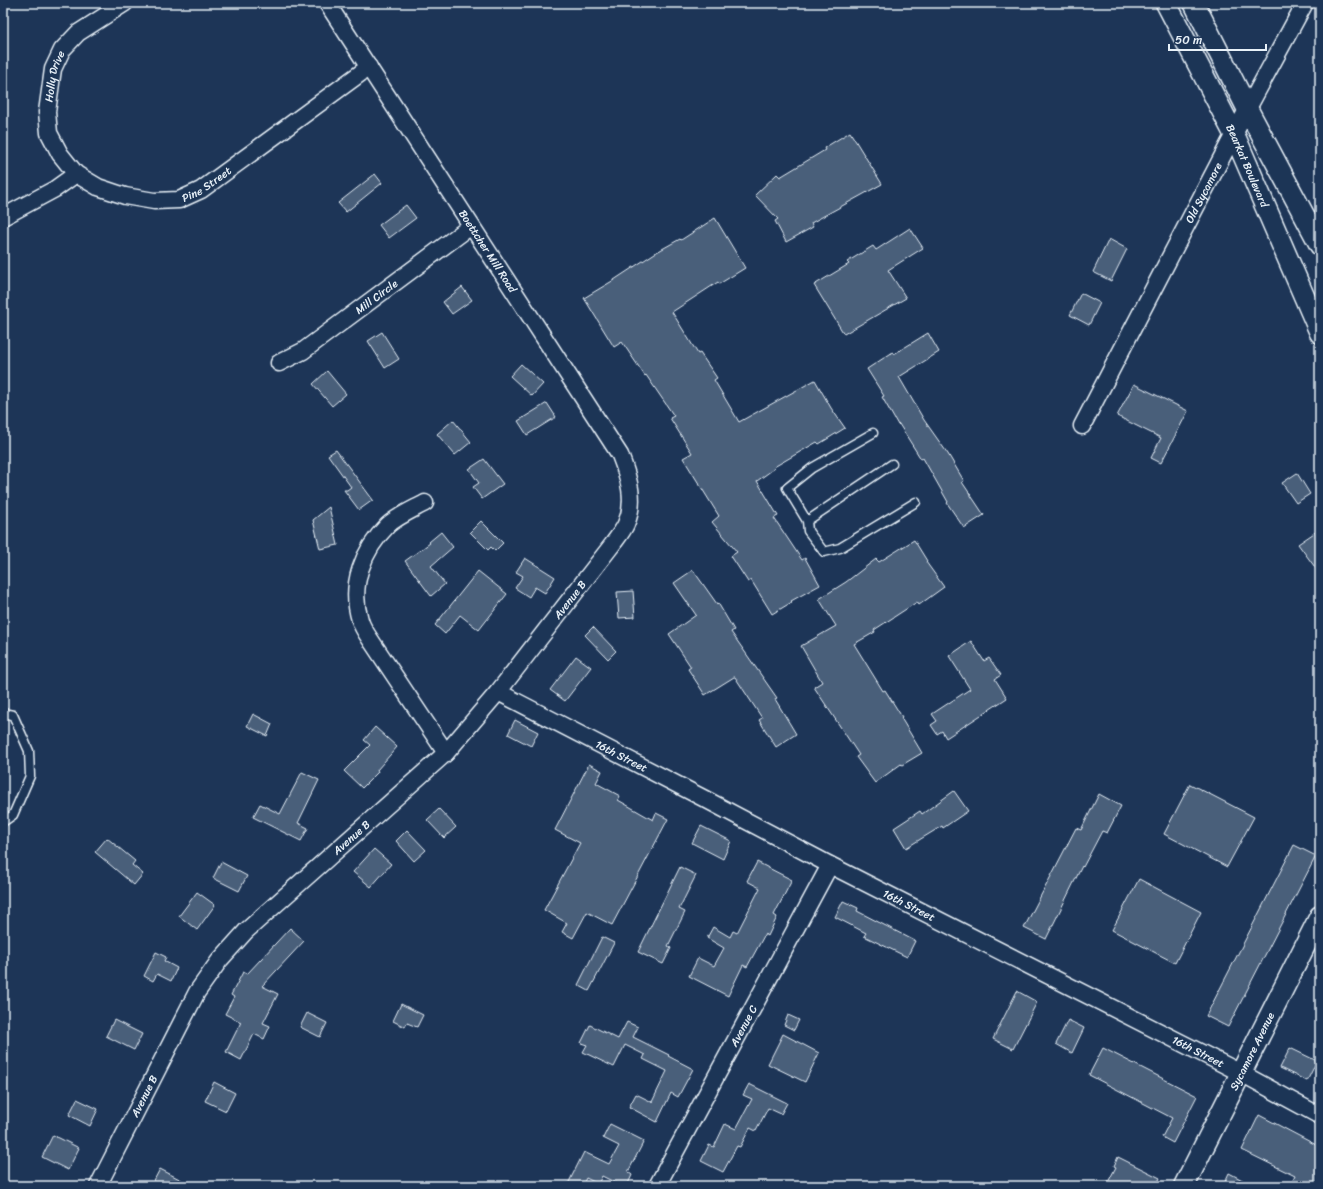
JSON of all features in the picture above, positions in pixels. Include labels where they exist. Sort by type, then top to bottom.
[{"type":"street","name":"Holly Drive","points":[[76,174],[60,154],[49,133],[47,112],[53,69],[62,50],[78,33],[125,3]]},
{"type":"street","name":"Boettcher Mill Road","points":[[327,3],[620,455],[627,474],[630,488],[631,506]]},
{"type":"street","name":"Bearkat Boulevard","points":[[1166,3],[1234,134],[1320,333]]},
{"type":"street","points":[[1194,3],[1248,110],[1320,245]]},
{"type":"street","name":"Old Sycamore","points":[[1082,426],[1234,134],[1305,3]]},
{"type":"street","name":"Pine Street","points":[[76,174],[98,187],[125,196],[154,201],[179,200],[200,190],[369,67]]},
{"type":"street","points":[[3,217],[55,189],[76,174]]},
{"type":"street","name":"Mill Circle","points":[[279,363],[303,351],[471,226]]},
{"type":"street","points":[[425,503],[389,525],[374,541],[362,562],[356,582],[356,600],[360,620],[370,639],[446,753]]},
{"type":"street","name":"Avenue B","points":[[98,1186],[197,992],[219,961],[246,932],[446,753],[498,692],[612,545],[626,525],[631,506]]},
{"type":"street","name":"16th Street","points":[[498,692],[830,865],[1241,1073],[1320,1116]]},
{"type":"street","name":"Avenue C","points":[[657,1186],[830,865]]},
{"type":"street","name":"Sycamore Avenue","points":[[1184,1186],[1320,916]]},
{"type":"lane","points":[[873,433],[812,468],[787,488],[807,521],[808,531],[824,552],[840,548],[916,502]]},
{"type":"lane","points":[[807,521],[892,464]]},
{"type":"lane","points":[[3,713],[13,715],[29,751],[30,776],[13,815],[3,822]]},
{"type":"building","points":[[850,132],[882,184],[811,223],[813,227],[786,242],[775,221],[778,219],[755,195],[777,174],[780,177],[825,150],[824,148]]},
{"type":"building","points":[[375,174],[382,183],[346,212],[338,203]]},
{"type":"building","points":[[406,205],[416,218],[389,238],[379,225]]},
{"type":"building","points":[[715,218],[745,268],[719,284],[718,282],[672,312],[698,354],[700,353],[717,378],[714,380],[739,422],[815,380],[831,408],[845,428],[819,444],[817,442],[774,467],[775,468],[757,481],[778,516],[774,518],[802,560],[805,558],[820,585],[791,601],[792,602],[772,614],[751,580],[748,582],[731,556],[737,552],[712,522],[719,516],[683,458],[692,453],[670,418],[674,416],[622,342],[614,347],[584,298],[655,253],[680,239],[681,240]]},
{"type":"building","points":[[910,228],[923,248],[888,270],[906,298],[844,334],[814,285],[849,264],[847,262],[873,246],[876,250]]},
{"type":"building","points":[[1109,239],[1127,249],[1111,281],[1093,272]]},
{"type":"building","points":[[462,287],[472,300],[452,314],[443,302]]},
{"type":"building","points":[[1081,293],[1100,303],[1089,325],[1070,315]]},
{"type":"building","points":[[382,332],[399,359],[385,368],[368,341]]},
{"type":"building","points":[[928,333],[939,352],[899,377],[924,420],[948,454],[964,481],[962,482],[984,515],[964,528],[947,503],[948,502],[923,458],[921,459],[899,424],[898,425],[882,397],[884,396],[867,369],[893,352],[894,354]]},
{"type":"building","points":[[521,364],[543,384],[532,396],[510,376]]},
{"type":"building","points":[[327,371],[346,394],[332,406],[313,384]]},
{"type":"building","points":[[1134,384],[1188,411],[1161,463],[1151,458],[1161,438],[1117,416]]},
{"type":"building","points":[[547,403],[556,417],[527,435],[518,421]]},
{"type":"building","points":[[453,420],[471,442],[455,455],[437,434]]},
{"type":"building","points":[[336,450],[373,500],[359,510],[344,490],[351,487],[328,455]]},
{"type":"building","points":[[484,459],[503,484],[482,499],[473,487],[479,483],[469,469]]},
{"type":"building","points":[[1297,473],[1310,494],[1296,503],[1282,483]]},
{"type":"building","points":[[329,507],[338,545],[320,549],[313,520]]},
{"type":"building","points":[[481,521],[503,543],[495,551],[491,547],[488,550],[470,532]]},
{"type":"building","points":[[1320,529],[1320,574],[1298,544]]},
{"type":"building","points":[[441,532],[453,547],[431,566],[445,584],[431,596],[405,561],[430,543],[429,542]]},
{"type":"building","points":[[914,540],[927,561],[926,562],[944,587],[919,605],[917,602],[874,630],[875,632],[854,644],[883,691],[885,690],[902,717],[901,718],[922,753],[902,765],[901,764],[875,783],[856,757],[859,755],[814,687],[822,682],[801,646],[836,626],[819,599],[846,582],[876,559],[879,562]]},
{"type":"building","points":[[525,558],[555,577],[545,593],[535,587],[529,597],[515,588],[523,576],[516,572]]},
{"type":"building","points":[[693,570],[717,604],[718,603],[734,630],[731,632],[777,698],[775,699],[796,734],[776,747],[759,720],[762,718],[735,677],[705,695],[688,669],[691,667],[669,634],[696,615],[674,583]]},
{"type":"building","points":[[478,571],[507,594],[479,630],[460,615],[445,634],[435,625]]},
{"type":"building","points":[[633,591],[635,617],[619,618],[617,592]]},
{"type":"building","points":[[593,627],[616,651],[608,659],[585,635]]},
{"type":"building","points":[[971,641],[984,661],[989,658],[1001,675],[995,679],[1007,698],[946,738],[942,731],[937,734],[931,725],[937,721],[932,714],[970,689],[949,656]]},
{"type":"building","points":[[576,656],[591,667],[565,701],[550,690]]},
{"type":"building","points":[[253,714],[272,724],[267,736],[247,726]]},
{"type":"building","points":[[515,720],[538,732],[531,746],[508,734]]},
{"type":"building","points":[[375,727],[397,747],[377,770],[378,772],[362,788],[344,771],[370,745],[364,740]]},
{"type":"building","points":[[589,764],[602,771],[596,783],[620,796],[618,800],[653,820],[656,813],[668,819],[612,925],[587,912],[573,938],[562,932],[567,923],[544,910],[580,843],[555,830]]},
{"type":"building","points":[[302,772],[319,780],[298,823],[308,828],[301,841],[253,817],[260,804],[280,814]]},
{"type":"building","points":[[1190,784],[1254,817],[1227,867],[1164,834]]},
{"type":"building","points":[[954,791],[968,811],[943,828],[942,826],[906,848],[894,828],[920,811],[922,814]]},
{"type":"building","points":[[1099,794],[1121,806],[1107,833],[1102,831],[1083,867],[1082,866],[1046,939],[1024,928],[1076,828],[1081,830]]},
{"type":"building","points":[[439,809],[456,827],[444,838],[427,820]]},
{"type":"building","points":[[701,826],[731,841],[723,859],[692,843]]},
{"type":"building","points":[[407,830],[426,850],[414,861],[396,841]]},
{"type":"building","points":[[107,838],[135,861],[132,865],[143,874],[134,885],[95,852]]},
{"type":"building","points":[[1294,845],[1316,856],[1228,1027],[1206,1016]]},
{"type":"building","points":[[374,849],[391,864],[371,887],[353,872]]},
{"type":"building","points":[[221,862],[247,876],[239,891],[213,878]]},
{"type":"building","points":[[757,862],[792,880],[774,915],[777,917],[768,936],[765,934],[747,967],[743,965],[728,996],[689,976],[698,958],[714,966],[724,948],[707,938],[713,927],[730,937],[733,931],[737,933],[760,888],[747,881]]},
{"type":"building","points":[[680,867],[696,875],[679,909],[685,912],[668,946],[671,948],[663,964],[638,952]]},
{"type":"building","points":[[1139,879],[1201,912],[1175,963],[1112,930]]},
{"type":"building","points":[[197,892],[215,905],[197,930],[179,916]]},
{"type":"building","points":[[843,901],[858,908],[857,911],[915,941],[907,957],[864,936],[866,933],[835,917]]},
{"type":"building","points":[[290,928],[304,941],[262,986],[278,994],[263,1023],[270,1026],[264,1039],[254,1034],[241,1060],[226,1052],[241,1022],[225,1014],[234,997],[231,995],[243,972],[247,974]]},
{"type":"building","points":[[602,937],[614,943],[589,991],[578,985]]},
{"type":"building","points":[[156,952],[166,957],[164,961],[177,968],[171,981],[157,974],[153,981],[144,976]]},
{"type":"building","points":[[1017,991],[1037,1002],[1013,1049],[993,1039]]},
{"type":"building","points":[[401,1004],[423,1015],[417,1027],[407,1023],[405,1027],[393,1021]]},
{"type":"building","points":[[307,1013],[327,1023],[320,1037],[300,1027]]},
{"type":"building","points":[[788,1015],[799,1020],[794,1030],[784,1025]]},
{"type":"building","points":[[114,1020],[142,1034],[134,1050],[106,1036]]},
{"type":"building","points":[[1068,1020],[1084,1028],[1072,1053],[1056,1044]]},
{"type":"building","points":[[627,1022],[638,1027],[633,1037],[693,1069],[678,1097],[671,1093],[657,1122],[629,1107],[636,1094],[652,1102],[667,1071],[643,1059],[645,1055],[625,1045],[614,1067],[583,1052],[587,1045],[581,1043],[590,1025],[618,1039]]},
{"type":"building","points":[[783,1034],[819,1053],[805,1082],[768,1064]]},
{"type":"building","points":[[1103,1048],[1197,1096],[1173,1143],[1162,1137],[1172,1118],[1089,1075]]},
{"type":"building","points":[[1290,1048],[1317,1061],[1307,1081],[1280,1068]]},
{"type":"building","points":[[214,1082],[235,1093],[226,1111],[205,1101]]},
{"type":"building","points":[[749,1084],[787,1103],[781,1114],[768,1108],[756,1131],[750,1128],[740,1147],[737,1146],[723,1172],[701,1161],[709,1145],[714,1147],[725,1124],[736,1129],[752,1099],[743,1095]]},
{"type":"building","points":[[77,1099],[98,1109],[90,1126],[69,1115]]},
{"type":"building","points":[[1259,1115],[1320,1147],[1320,1186],[1300,1186],[1292,1182],[1295,1176],[1242,1150]]},
{"type":"building","points":[[610,1124],[644,1141],[628,1172],[632,1175],[627,1186],[622,1186],[602,1176],[598,1184],[586,1178],[582,1186],[567,1186],[584,1152],[609,1164],[619,1146],[603,1138]]},
{"type":"building","points":[[53,1135],[79,1148],[68,1170],[42,1157]]},
{"type":"building","points":[[1118,1157],[1160,1178],[1156,1186],[1106,1186],[1116,1167],[1114,1166]]},
{"type":"building","points":[[160,1169],[193,1186],[151,1186]]},
{"type":"building","points":[[1229,1173],[1254,1186],[1223,1186]]}]
